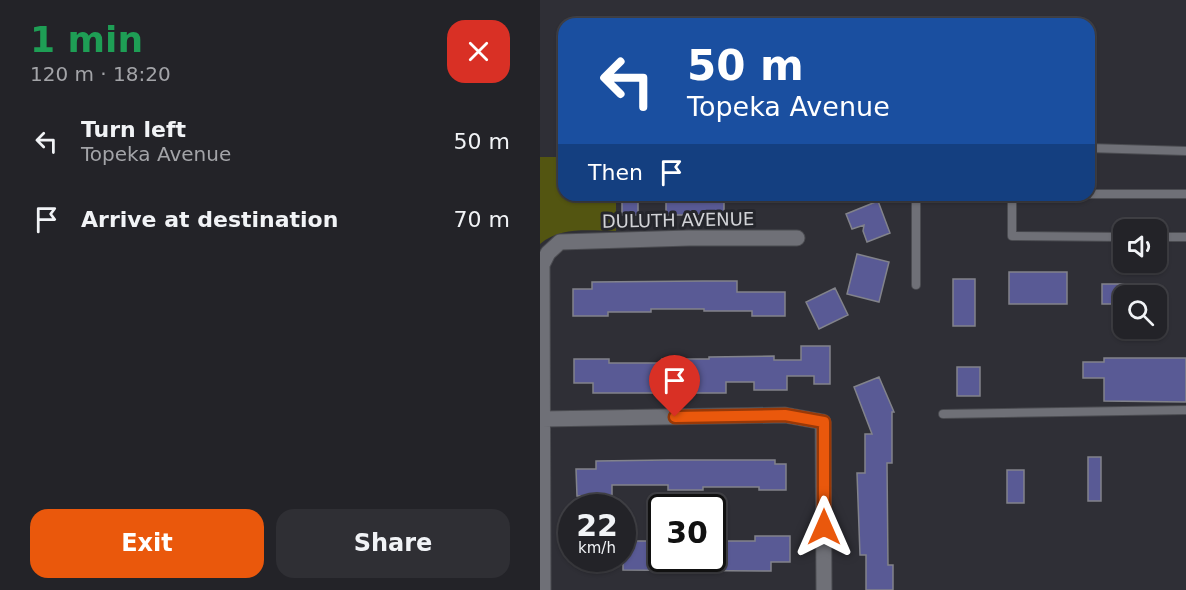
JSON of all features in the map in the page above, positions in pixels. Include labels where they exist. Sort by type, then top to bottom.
[{"type":"street","name":"DULUTH AVENUE","points":[[542,419],[542,266],[548,253],[560,242],[689,238],[797,238]]},
{"type":"street","points":[[543,590],[542,419],[785,415],[824,422],[824,590]]},
{"type":"lane","points":[[1095,148],[1186,151]]},
{"type":"lane","points":[[1095,194],[1186,194]]},
{"type":"lane","points":[[916,201],[916,285]]},
{"type":"lane","points":[[1012,201],[1012,236],[1113,237]]},
{"type":"lane","points":[[1167,237],[1186,237]]},
{"type":"lane","points":[[943,414],[1186,410]]},
{"type":"shaded area","points":[[540,157],[558,157],[558,201],[616,201],[616,231],[566,232],[548,238],[540,244]]},
{"type":"building","points":[[622,201],[638,201],[638,215],[622,215]]},
{"type":"building","points":[[666,201],[724,201],[724,215],[666,215]]},
{"type":"building","points":[[878,201],[890,233],[867,242],[863,231],[864,225],[852,229],[846,214]]},
{"type":"building","points":[[857,254],[889,262],[879,302],[847,294]]},
{"type":"building","points":[[1009,272],[1067,272],[1067,304],[1009,304]]},
{"type":"building","points":[[953,279],[975,279],[975,326],[953,326]]},
{"type":"building","points":[[737,281],[737,292],[785,292],[785,316],[752,316],[752,311],[651,309],[651,312],[608,312],[608,316],[573,316],[573,289],[592,289],[592,282]]},
{"type":"building","points":[[1102,284],[1124,284],[1113,285],[1113,304],[1102,304]]},
{"type":"building","points":[[835,288],[848,315],[819,329],[806,302]]},
{"type":"building","points":[[801,346],[830,346],[830,384],[814,384],[814,376],[787,376],[787,390],[754,390],[754,382],[726,382],[726,393],[681,393],[681,383],[654,383],[654,393],[593,393],[593,383],[574,383],[574,359],[609,359],[609,363],[662,363],[662,359],[774,356],[774,360],[801,360]]},
{"type":"building","points":[[1104,358],[1186,358],[1186,402],[1104,401],[1104,378],[1083,378],[1083,362],[1104,362]]},
{"type":"building","points":[[957,367],[980,367],[980,396],[957,396]]},
{"type":"building","points":[[879,377],[894,412],[892,412],[892,463],[887,463],[888,565],[893,565],[893,590],[866,590],[866,555],[860,555],[857,473],[865,473],[865,434],[872,434],[854,387]]},
{"type":"building","points":[[1088,457],[1101,457],[1101,501],[1088,501]]},
{"type":"building","points":[[775,460],[775,464],[786,464],[786,490],[759,490],[759,487],[703,487],[703,490],[668,490],[668,485],[612,485],[612,494],[577,494],[576,469],[596,469],[596,461]]},
{"type":"building","points":[[1007,470],[1024,470],[1024,503],[1007,503]]},
{"type":"building","points":[[755,536],[790,536],[790,562],[771,562],[771,571],[726,571],[726,541],[755,541]]},
{"type":"building","points":[[636,541],[648,541],[648,570],[636,570]]},
{"type":"route","points":[[675,417],[785,415],[824,422],[824,527]]}]
